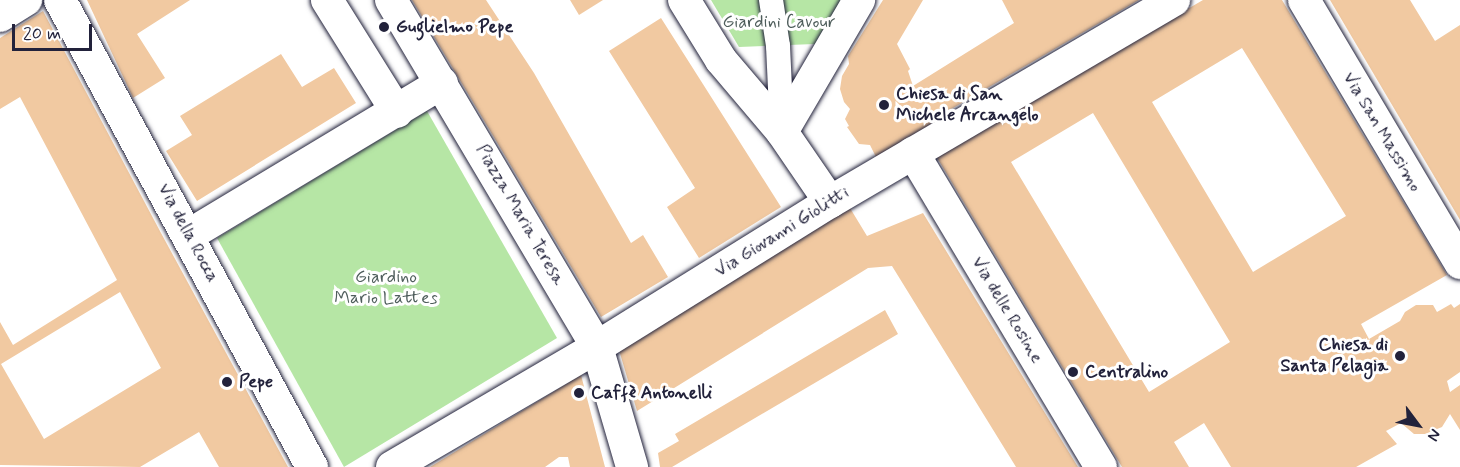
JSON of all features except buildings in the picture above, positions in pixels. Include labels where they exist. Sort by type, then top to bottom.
[{"type":"street","points":[[0,16],[26,0]]},
{"type":"street","name":"Via della Rocca","points":[[60,0],[189,235],[312,467]]},
{"type":"street","points":[[327,0],[397,112]]},
{"type":"street","name":"Piazza Maria Teresa","points":[[391,0],[597,347],[632,467]]},
{"type":"street","points":[[684,0],[722,60],[782,132],[830,202]]},
{"type":"street","points":[[771,0],[778,46],[782,132]]},
{"type":"street","points":[[782,132],[860,0]]},
{"type":"street","name":"Via Giovanni Giolitti","points":[[392,467],[597,347],[830,202],[1174,0]]},
{"type":"street","name":"Via San Massimo","points":[[1304,0],[1460,263]]},
{"type":"street","points":[[189,235],[442,83]]},
{"type":"street","name":"Via delle Rosine","points":[[913,153],[1101,467]]},
{"type":"green space","name":"Giardini Cavour","points":[[711,0],[841,0],[815,44],[739,47]]},
{"type":"green space","name":"Giardino Mario Lattes","points":[[427,111],[557,338],[344,467],[217,238]]},
{"type":"place","name":"Guglielmo Pepe","points":[[384,27]]},
{"type":"place","name":"Chiesa di San Michele Arcangelo","points":[[884,105]]},
{"type":"place","name":"Chiesa di Santa Pelagia","points":[[1400,356]]},
{"type":"place","name":"Centralino","points":[[1073,372]]},
{"type":"place","name":"Pepe","points":[[227,382]]},
{"type":"place","name":"Caffè Antonelli","points":[[579,393]]}]
